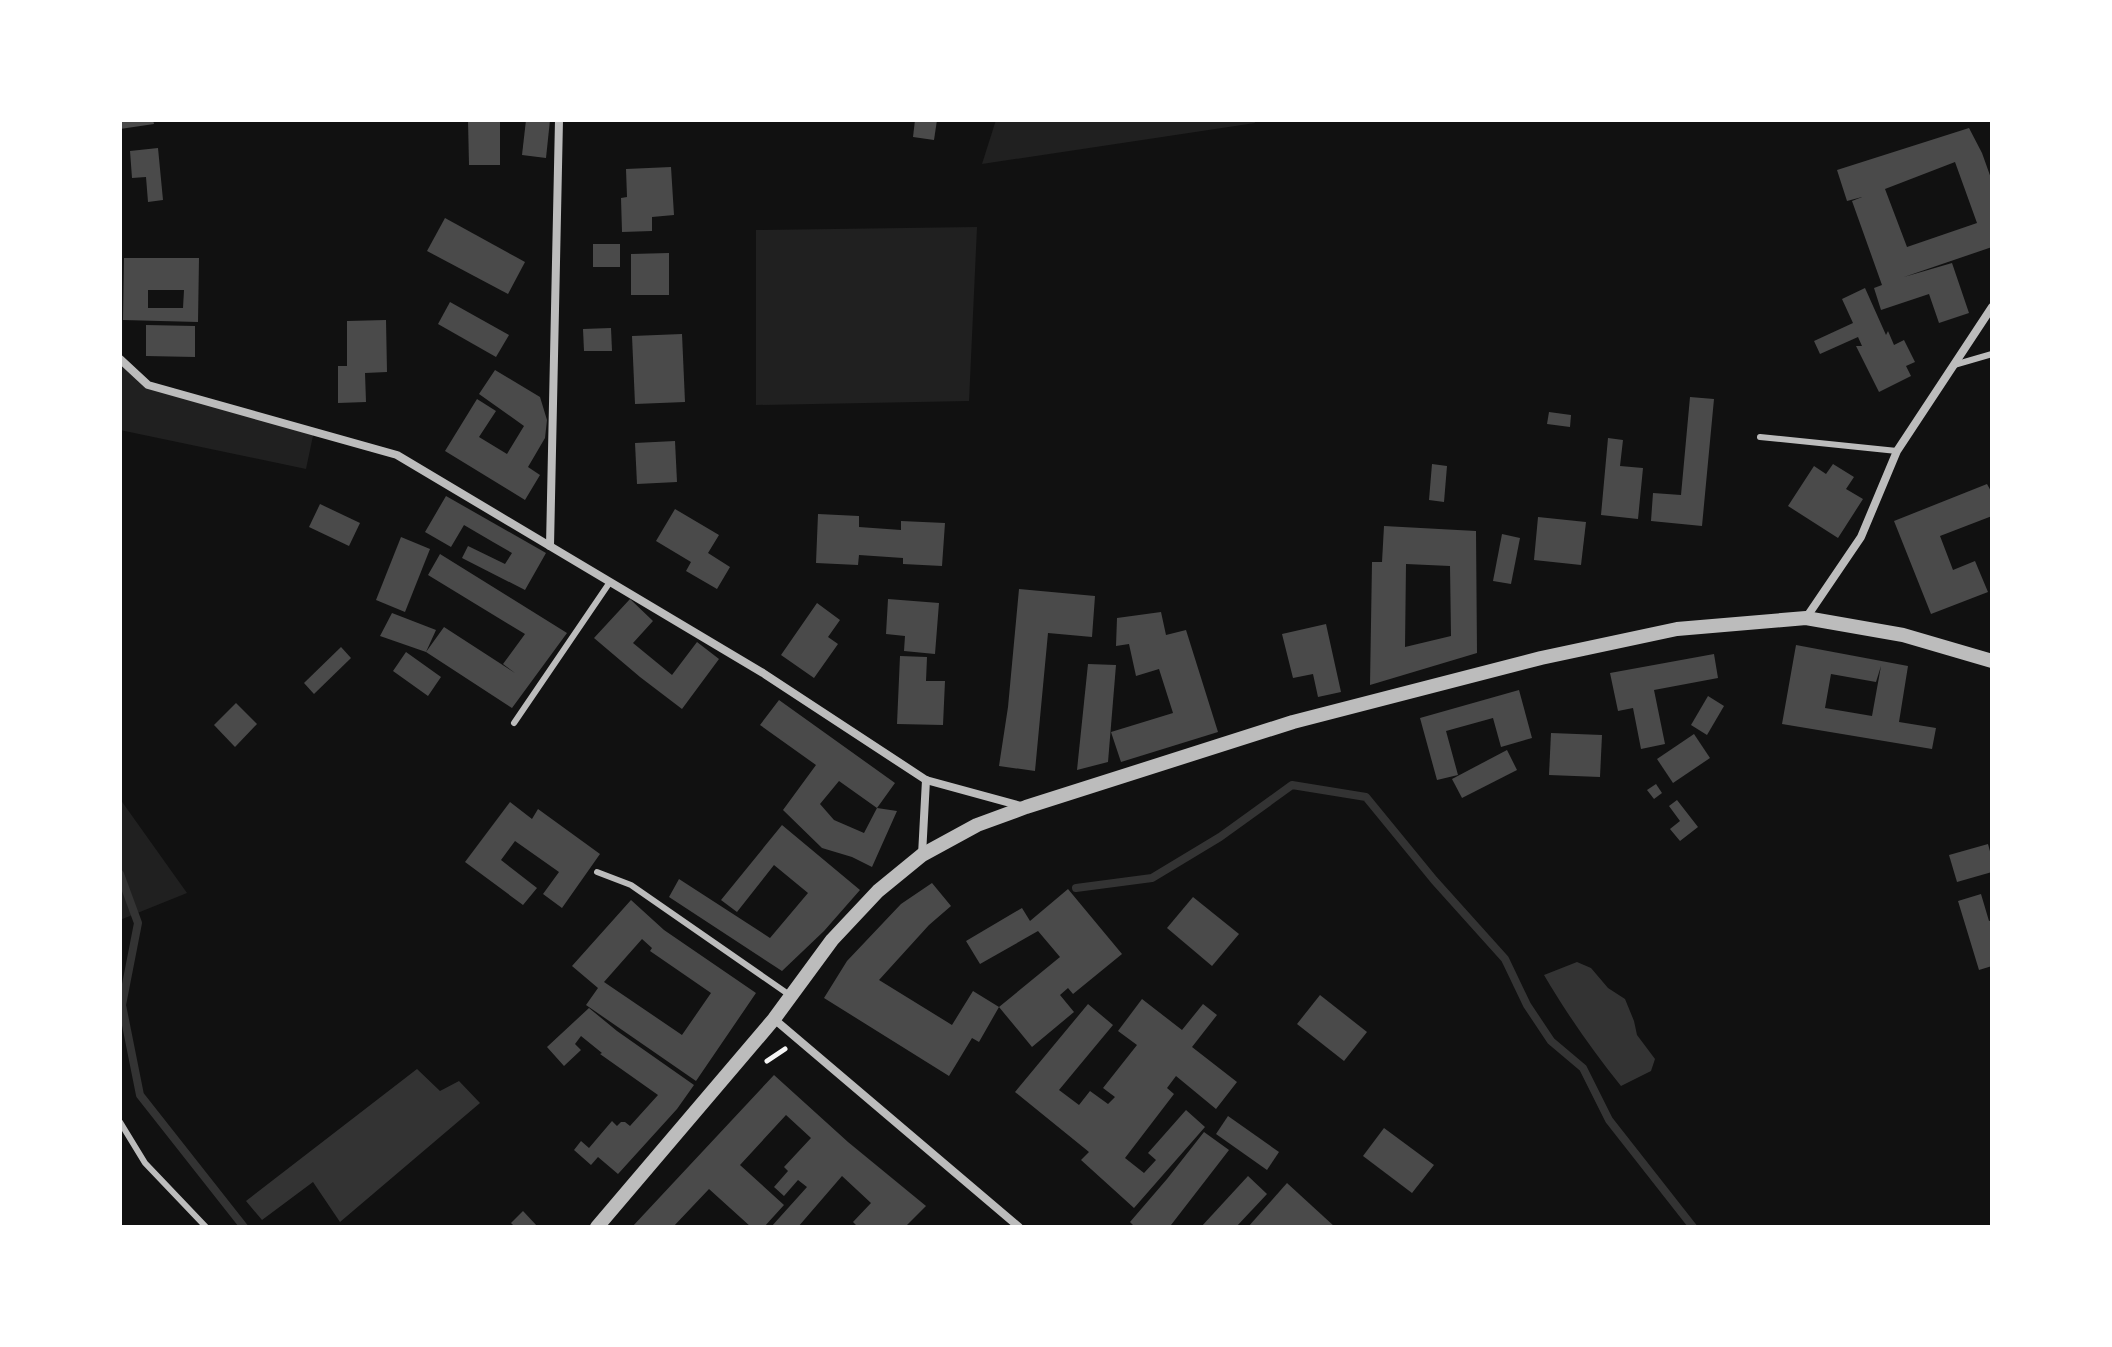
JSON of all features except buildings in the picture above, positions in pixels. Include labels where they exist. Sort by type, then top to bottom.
[{"type":"street","points":[[550,546],[559,120]]},
{"type":"street","points":[[1806,618],[1861,537],[1897,451],[1992,307]]},
{"type":"street","points":[[120,359],[148,385],[397,455],[763,673],[926,780],[1026,807]]},
{"type":"street","points":[[597,1227],[774,1019],[832,940],[878,891],[922,855],[977,825],[1293,722],[1541,658],[1677,629],[1806,618],[1903,635],[1992,661]]},
{"type":"street","points":[[922,855],[926,780]]},
{"type":"street","points":[[774,1019],[1019,1227]]},
{"type":"lane","points":[[1954,365],[1992,354]]},
{"type":"lane","points":[[1760,437],[1897,451]]},
{"type":"lane","points":[[514,723],[610,582]]},
{"type":"lane","points":[[597,872],[631,885],[791,996]]},
{"type":"lane","points":[[120,1122],[145,1163],[206,1227]]},
{"type":"path","points":[[757,1072],[796,1038]]},
{"type":"shaded area","points":[[996,120],[1254,120],[1255,123],[982,164]]},
{"type":"shaded area","points":[[977,227],[969,401],[756,405],[756,230]]},
{"type":"shaded area","points":[[120,359],[148,385],[314,431],[306,469],[120,430]]},
{"type":"shaded area","points":[[120,799],[187,893],[120,920]]},
{"type":"shaded area","points":[[1577,962],[1591,968],[1608,988],[1625,999],[1637,1035],[1655,1059],[1651,1071],[1621,1086],[1571,1018],[1544,975]]},
{"type":"shaded area","points":[[417,1069],[440,1091],[459,1081],[480,1103],[340,1222],[313,1182],[262,1220],[246,1201]]},
{"type":"waterway","points":[[1076,888],[1152,878],[1220,837],[1292,785],[1366,797],[1434,880],[1505,959],[1527,1005],[1551,1041],[1583,1068],[1609,1120],[1693,1227]]},
{"type":"waterway","points":[[120,874],[138,923],[122,1005],[140,1095],[244,1227]]}]
